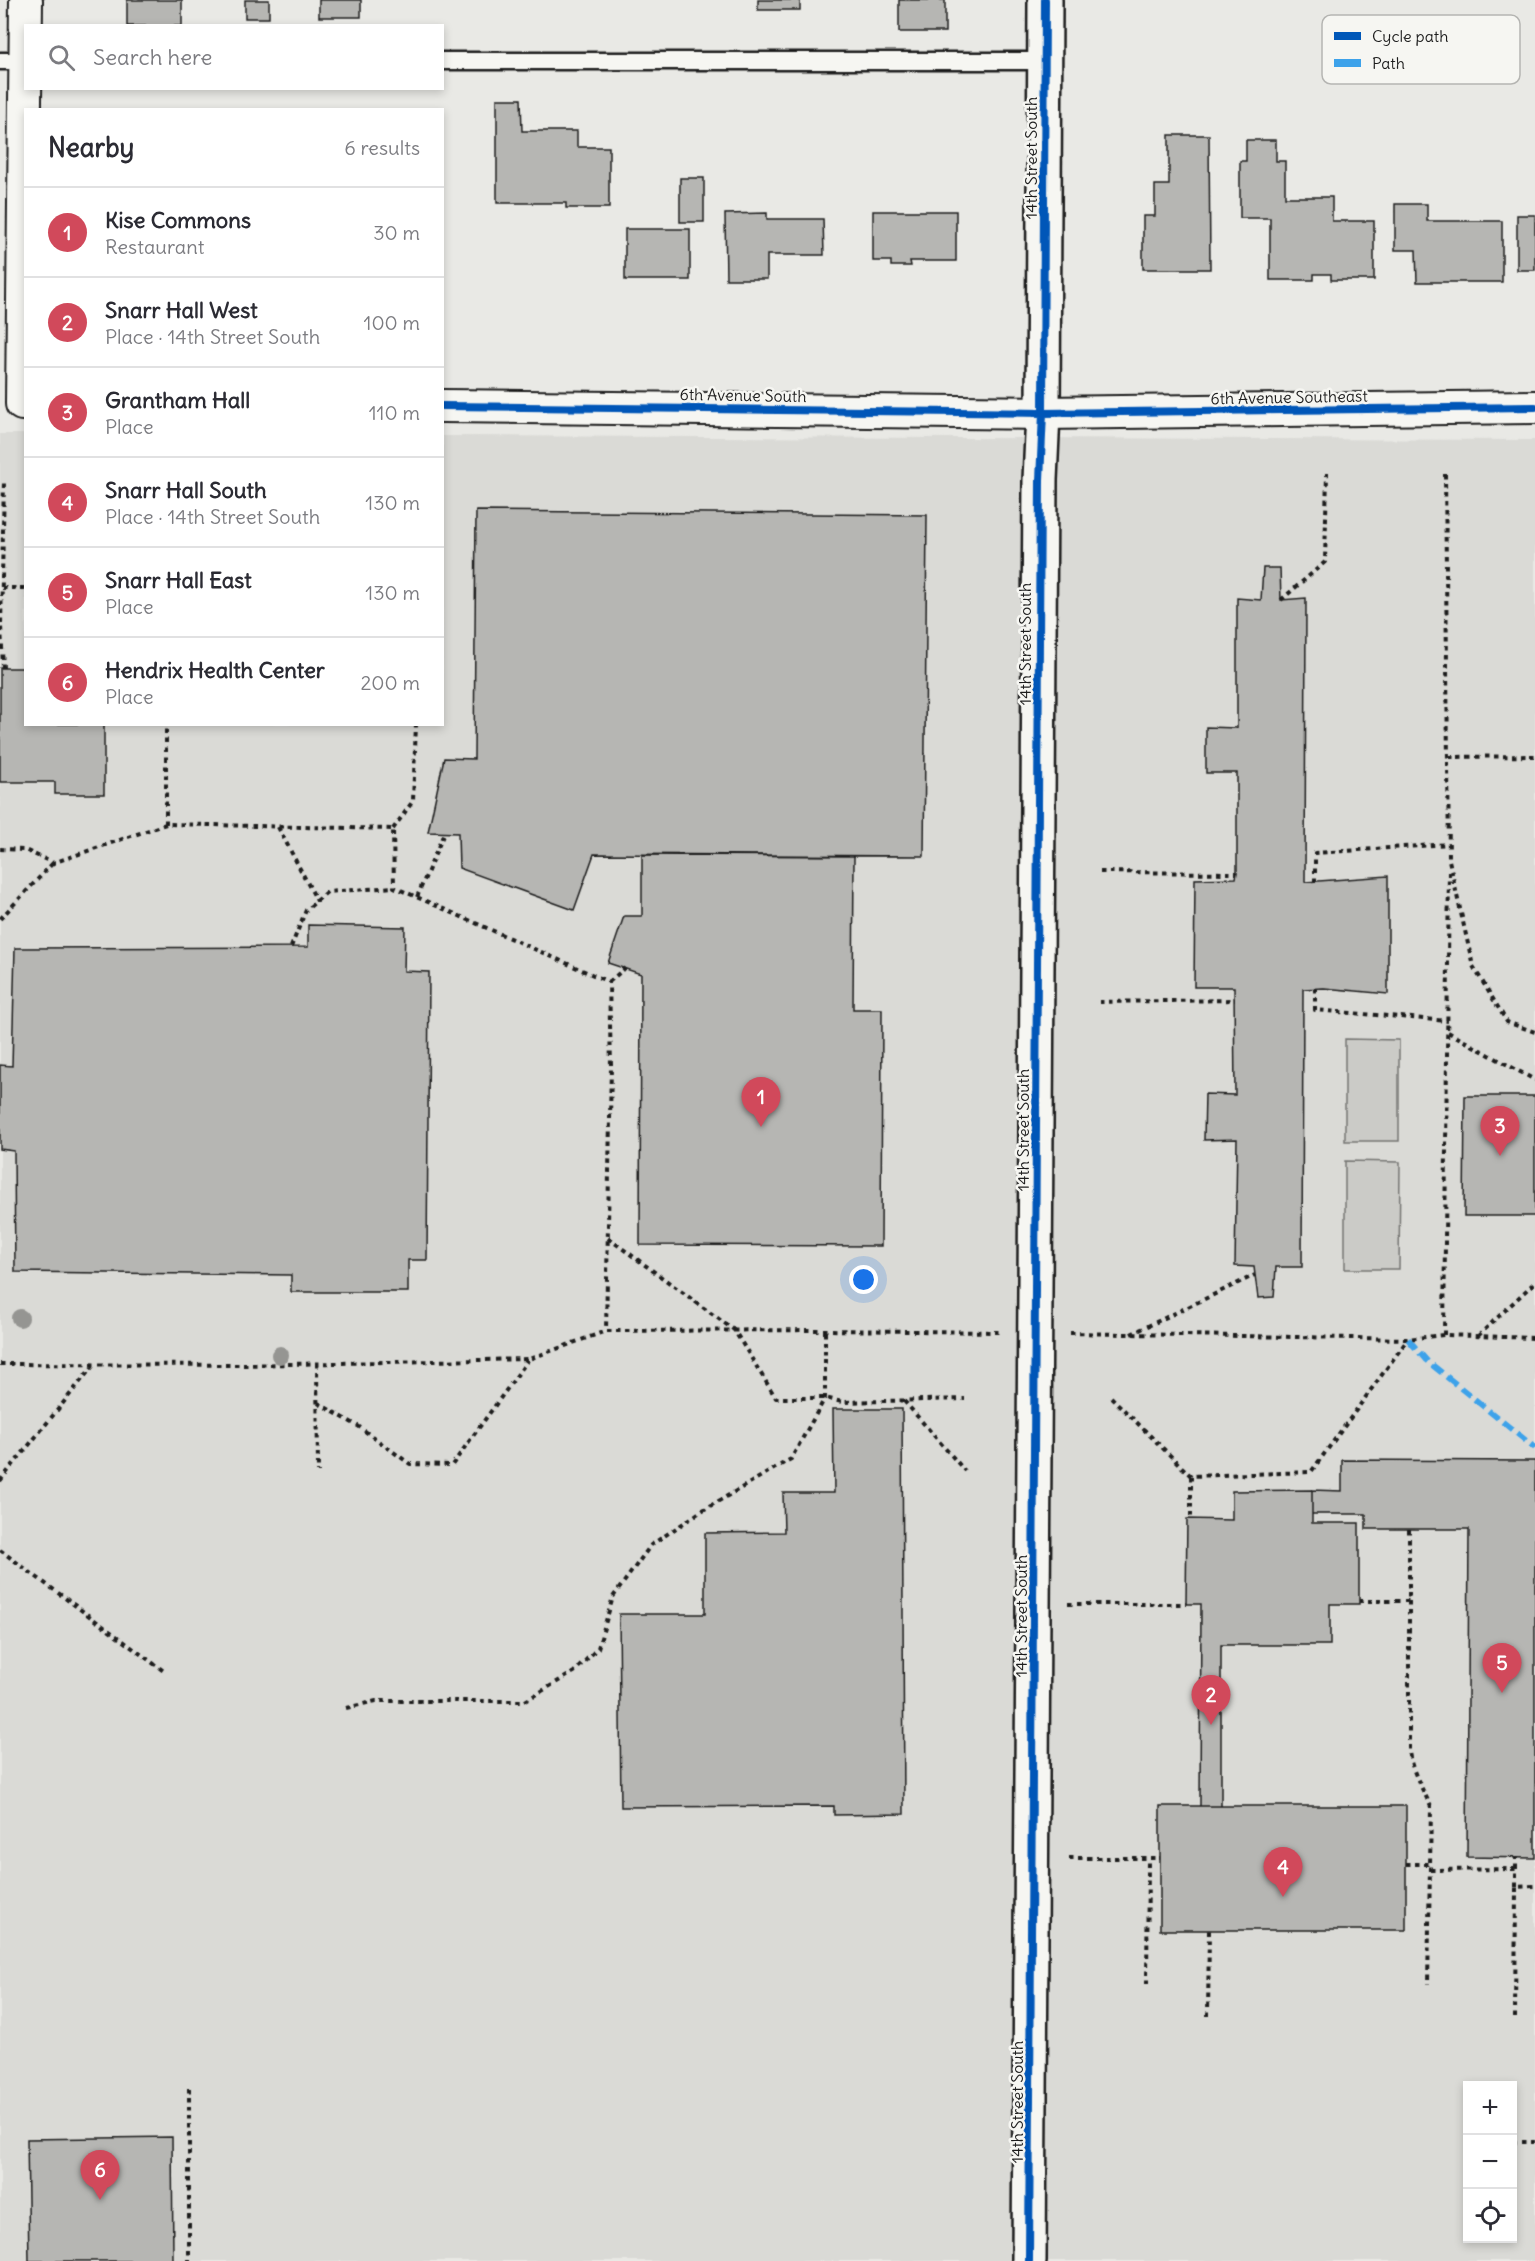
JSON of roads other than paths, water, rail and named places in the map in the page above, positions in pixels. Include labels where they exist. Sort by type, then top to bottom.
[{"type":"street","points":[[26,0],[26,24]]},
{"type":"street","name":"14th Street South","points":[[1029,2261],[1045,0]]},
{"type":"street","points":[[16,404],[24,90]]},
{"type":"street","name":"6th Avenue South","points":[[444,406],[1043,413]]},
{"type":"street","name":"6th Avenue Southeast","points":[[1043,413],[1535,407]]},
{"type":"lane","points":[[0,61],[24,62]]},
{"type":"lane","points":[[444,61],[1044,61]]},
{"type":"place","name":"Kise Commons","points":[[761,1127]]},
{"type":"place","name":"Grantham Hall","points":[[1500,1156]]},
{"type":"place","name":"Snarr Hall East","points":[[1502,1693]]},
{"type":"place","name":"Snarr Hall West","points":[[1211,1725]]},
{"type":"place","name":"Snarr Hall South","points":[[1283,1897]]},
{"type":"place","name":"Hendrix Health Center","points":[[100,2200]]}]
